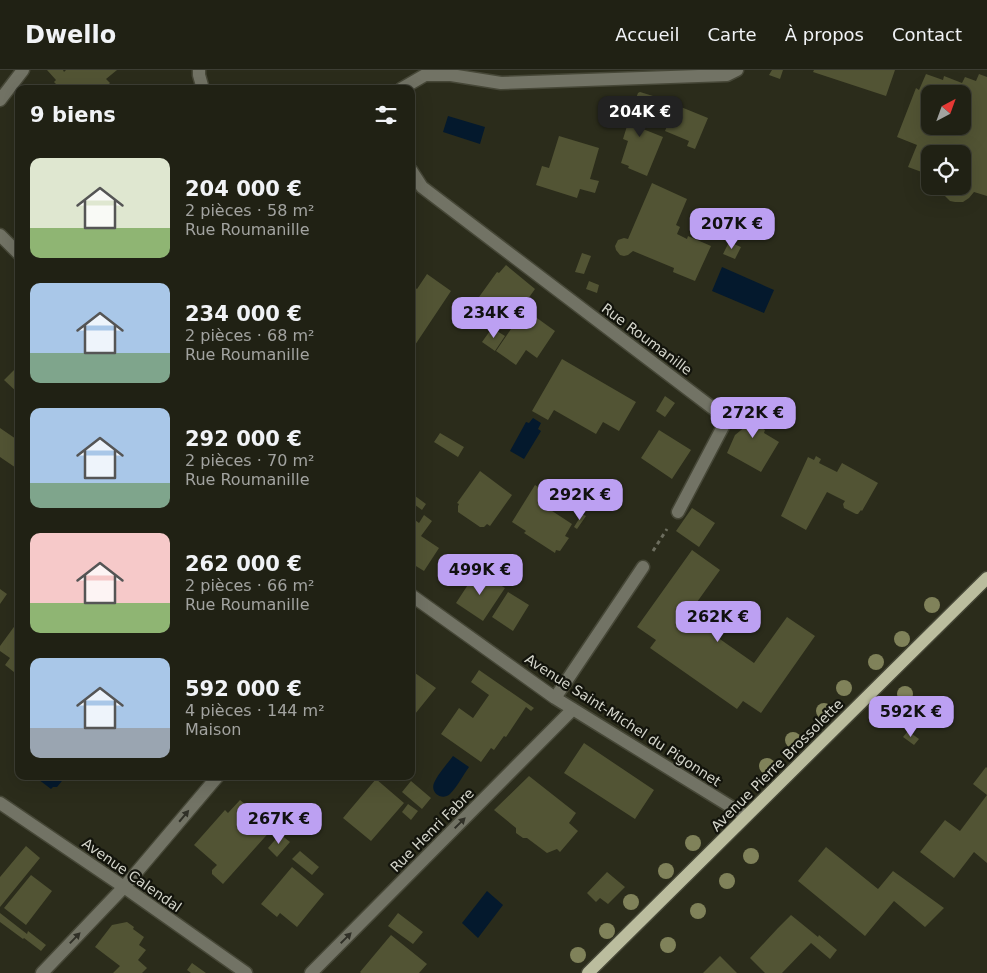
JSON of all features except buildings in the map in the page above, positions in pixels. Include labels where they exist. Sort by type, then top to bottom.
[{"type":"main road","name":"Avenue Pierre Brossolette","points":[[596,970],[746,816],[987,578]]},
{"type":"street","points":[[0,100],[23,70]]},
{"type":"street","points":[[199,70],[202,85]]},
{"type":"street","points":[[408,85],[425,75],[451,75],[501,83],[727,75],[737,70]]},
{"type":"street","name":"Rue Roumanille","points":[[415,176],[422,187],[728,419],[678,512]]},
{"type":"street","points":[[0,235],[15,250]]},
{"type":"street","points":[[555,698],[643,567]]},
{"type":"street","name":"Avenue Saint-Michel du Pigonnet","points":[[415,598],[555,698],[746,816]]},
{"type":"street","name":"Rue Henri Fabre","points":[[311,973],[573,709]]},
{"type":"street","points":[[42,973],[124,887],[215,780]]},
{"type":"street","name":"Avenue Calendal","points":[[0,803],[246,973]]},
{"type":"path","points":[[643,567],[678,512]]},
{"type":"water","points":[[448,116],[485,127],[480,144],[443,132]]},
{"type":"water","points":[[722,267],[774,290],[764,313],[712,291]]},
{"type":"water","points":[[533,418],[541,423],[538,429],[541,431],[524,459],[510,451],[526,422],[529,423]]},
{"type":"water","points":[[453,756],[469,767],[450,794],[444,797],[440,796],[435,793],[434,783]]},
{"type":"water","points":[[39,780],[63,780],[57,787],[51,789]]},
{"type":"water","points":[[487,891],[503,905],[478,938],[462,923]]}]
